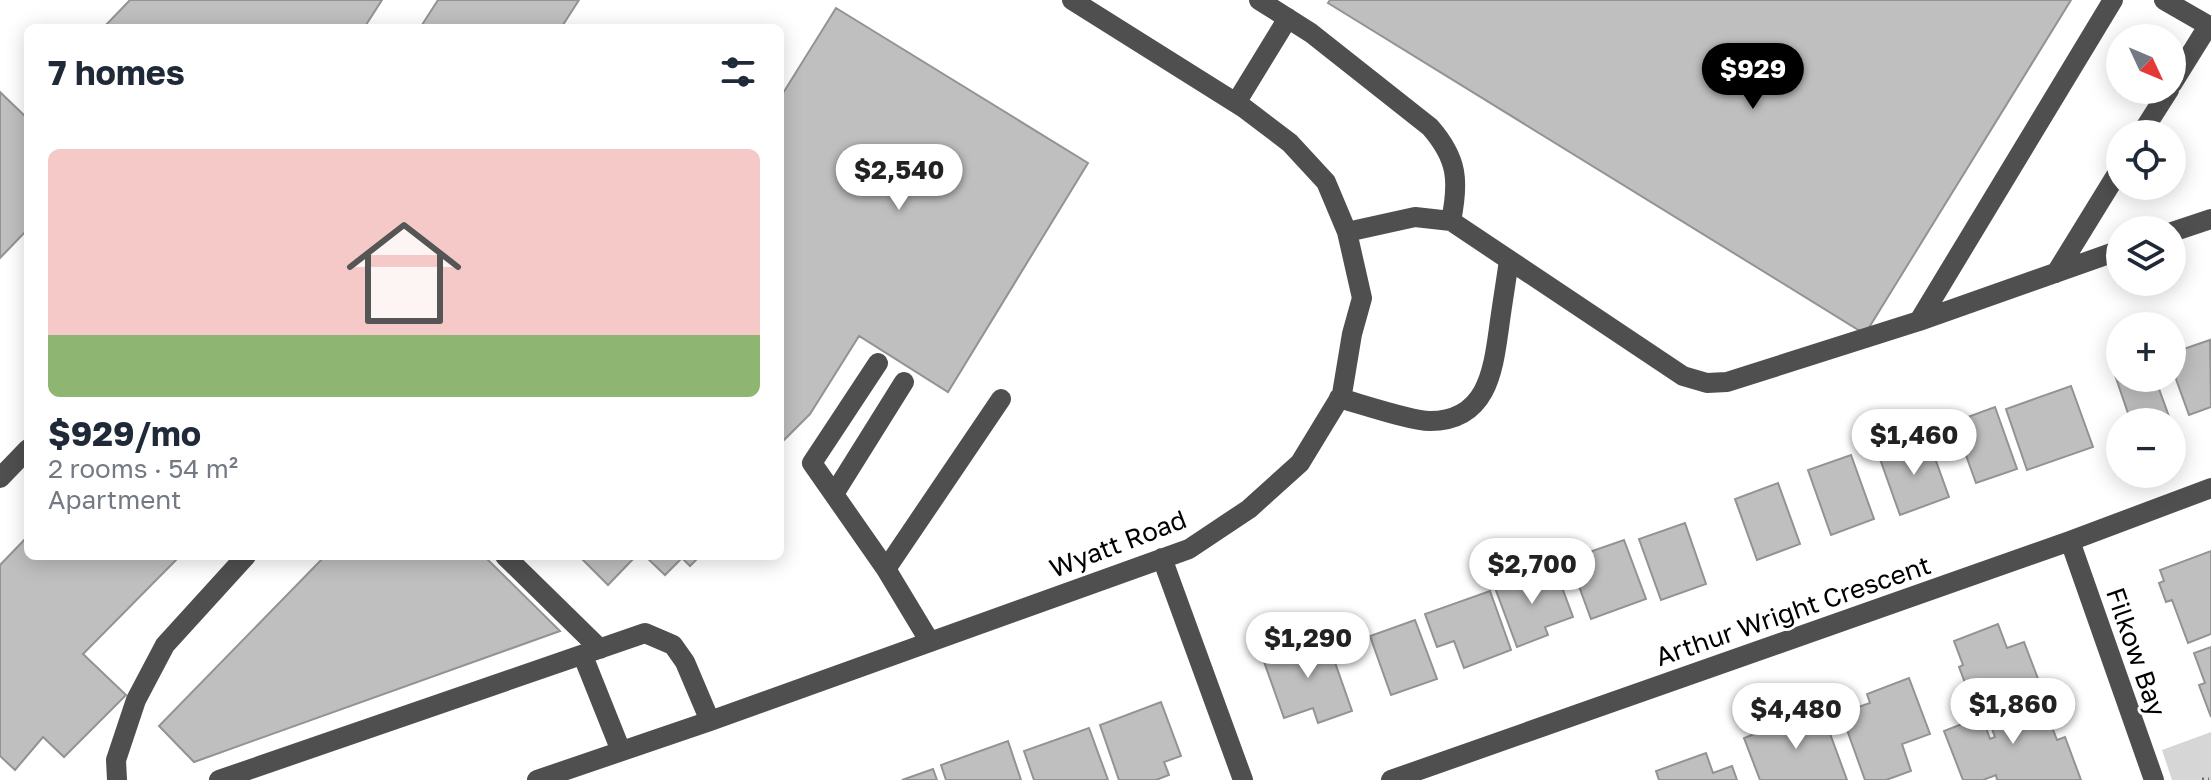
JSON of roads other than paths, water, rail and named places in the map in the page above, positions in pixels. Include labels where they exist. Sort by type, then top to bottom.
[{"type":"street","name":"Wyatt Road","points":[[537,780],[1189,549],[1249,509],[1300,463],[1339,398],[1362,298],[1347,232],[1326,182],[1290,143],[1236,103],[1072,0]]},
{"type":"street","points":[[1259,0],[1311,33],[1408,110],[1445,144],[1453,164],[1457,189],[1451,221]]},
{"type":"street","points":[[1919,321],[2113,0]]},
{"type":"street","points":[[2164,0],[2210,26],[2186,63]]},
{"type":"street","points":[[1236,103],[1288,18]]},
{"type":"street","points":[[2056,273],[2106,192]]},
{"type":"street","points":[[1347,232],[1415,217],[1451,221],[1683,376],[1707,383],[1727,382],[1919,321],[2106,255]]},
{"type":"street","points":[[2186,226],[2210,217]]},
{"type":"street","points":[[1339,398],[1429,422],[1469,409],[1482,396],[1493,372],[1509,260]]},
{"type":"street","points":[[878,363],[812,463],[886,569],[930,642]]},
{"type":"street","points":[[834,494],[904,382]]},
{"type":"street","points":[[886,569],[1001,399]]},
{"type":"street","points":[[0,478],[24,453]]},
{"type":"street","name":"Arthur Wright Crescent","points":[[1391,780],[2070,541],[2211,488]]},
{"type":"street","name":"Filkow Bay","points":[[2070,541],[2154,780]]},
{"type":"street","points":[[1162,558],[1243,780]]},
{"type":"street","points":[[117,780],[116,760],[136,700],[165,645],[242,560]]},
{"type":"street","points":[[509,560],[591,652],[621,751]]},
{"type":"street","points":[[219,780],[645,633],[673,645],[685,662],[710,721]]}]
